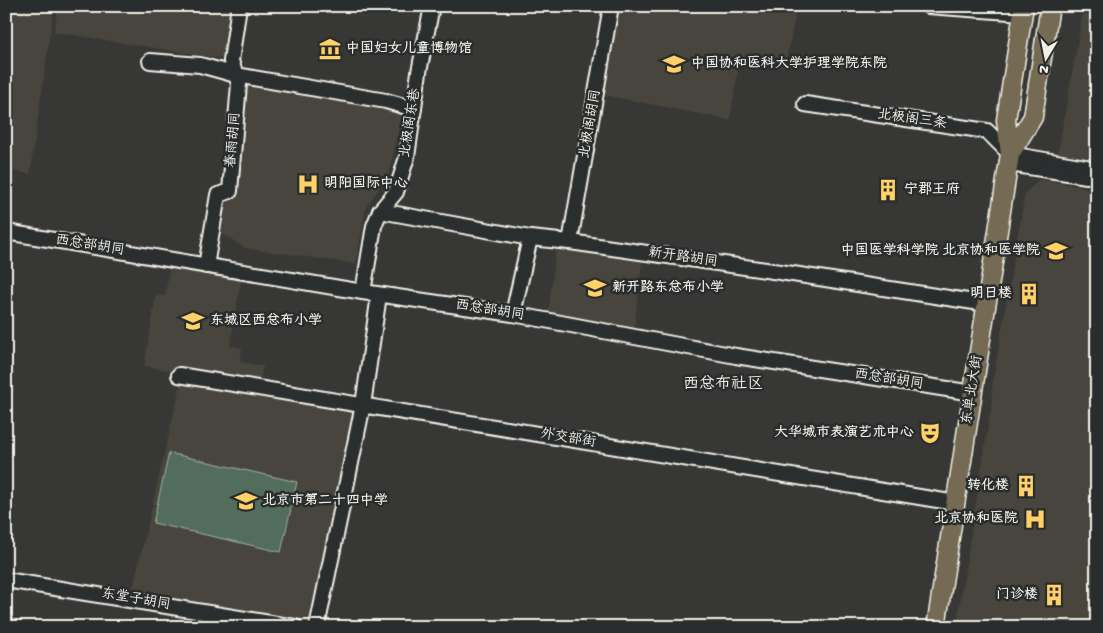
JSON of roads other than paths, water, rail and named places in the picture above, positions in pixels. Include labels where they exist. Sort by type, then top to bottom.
[{"type":"main road","name":"东单北大街","points":[[1009,159],[1033,118],[1050,6]]},
{"type":"main road","name":"东单北大街","points":[[936,627],[1009,159],[1006,120],[1023,10]]},
{"type":"street","name":"春雨胡同","points":[[206,266],[218,195],[230,191],[239,84],[231,61],[239,6]]},
{"type":"street","name":"北极阁东巷","points":[[363,292],[374,226],[380,211],[396,192],[407,157],[432,6]]},
{"type":"street","name":"北极阁胡同","points":[[570,242],[611,6]]},
{"type":"street","points":[[928,6],[1023,10]]},
{"type":"street","points":[[150,61],[200,66],[236,75],[386,102],[414,109]]},
{"type":"street","name":"北极阁三条","points":[[805,104],[987,131],[1009,159]]},
{"type":"street","points":[[1009,159],[1086,167],[1097,174]]},
{"type":"street","name":"新开路胡同","points":[[380,211],[530,238],[780,272],[987,304]]},
{"type":"street","name":"西总部胡同","points":[[6,232],[379,295],[513,314],[736,356],[973,393]]},
{"type":"street","points":[[513,314],[530,238]]},
{"type":"street","points":[[317,627],[363,405],[379,295]]},
{"type":"street","name":"外交部街","points":[[179,375],[956,503]]},
{"type":"street","name":"东堂子胡同","points":[[6,580],[295,627]]},
{"type":"place","name":"中国妇女儿童博物馆","points":[[330,49]]},
{"type":"place","name":"中国协和医科大学护理学院东院","points":[[674,64]]},
{"type":"place","name":"明阳国际中心","points":[[308,184]]},
{"type":"place","name":"宁郡王府","points":[[888,190]]},
{"type":"place","name":"中国医学科学院 北京协和医学院","points":[[1056,251]]},
{"type":"place","name":"新开路东总布小学","points":[[595,288]]},
{"type":"place","name":"明日楼","points":[[1029,294]]},
{"type":"place","name":"东城区西总布小学","points":[[193,321]]},
{"type":"place","name":"大华城市表演艺术中心","points":[[930,433]]},
{"type":"place","name":"转化楼","points":[[1026,486]]},
{"type":"place","name":"北京市第二十四中学","points":[[246,501]]},
{"type":"place","name":"北京协和医院","points":[[1035,519]]},
{"type":"place","name":"门诊楼","points":[[1054,595]]},
{"type":"district","name":"西总布社区","points":[[723,385]]}]
